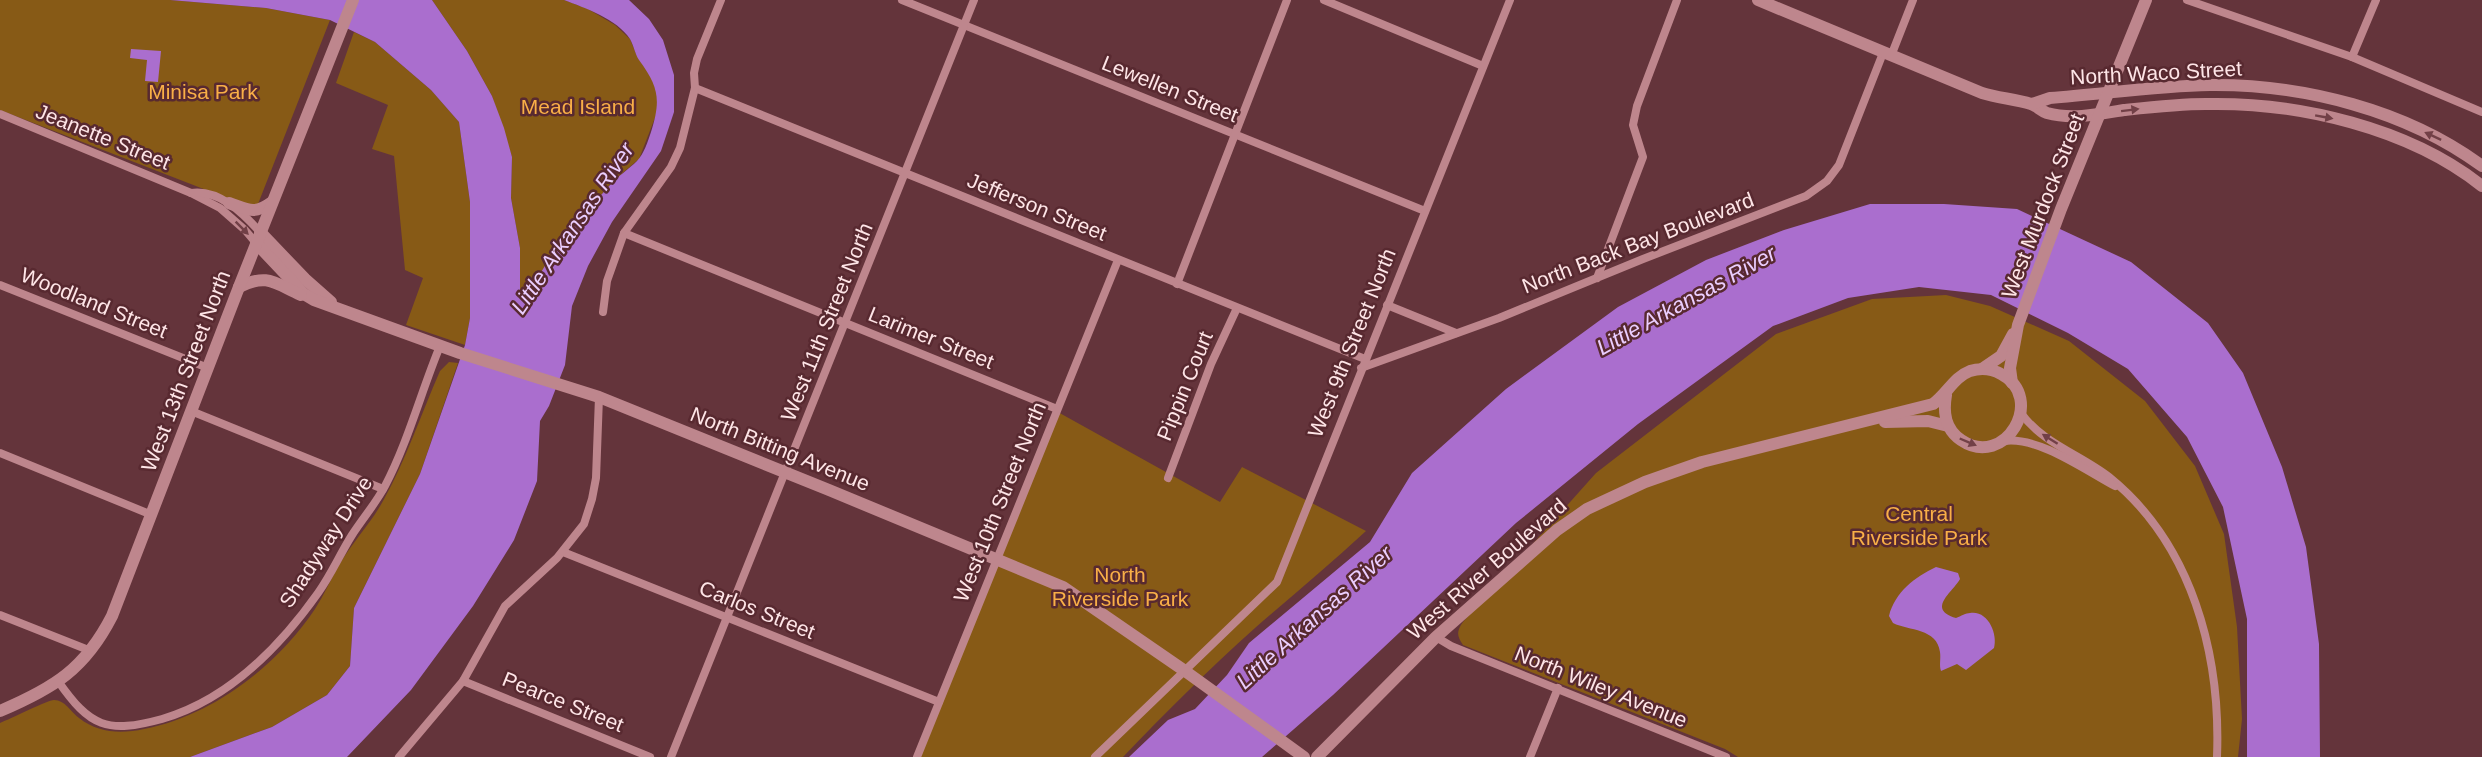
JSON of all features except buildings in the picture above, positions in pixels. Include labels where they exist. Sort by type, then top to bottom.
[{"type":"street","name":"West 13th Street North","points":[[0,711],[33,697],[58,681],[91,651],[112,616],[272,202],[353,0]]},
{"type":"street","points":[[603,312],[607,281],[624,233],[680,148],[695,88],[694,73],[697,59],[721,0]]},
{"type":"street","name":"Lewellen Street","points":[[902,0],[1425,211]]},
{"type":"street","name":"West 11th Street North","points":[[671,757],[974,0]]},
{"type":"street","points":[[1177,284],[1287,0]]},
{"type":"street","points":[[1324,0],[1483,66]]},
{"type":"street","name":"West 9th Street North","points":[[1095,757],[1277,582],[1510,0]]},
{"type":"street","points":[[1597,278],[1643,157],[1633,125],[1637,106],[1677,0]]},
{"type":"street","name":"North Waco Street","points":[[1758,0],[1982,93],[2032,104],[2047,113],[2099,115],[2175,105],[2210,104],[2286,110],[2342,120],[2414,146],[2464,172],[2482,186]]},
{"type":"street","points":[[1887,54],[1913,0]]},
{"type":"street","name":"West Murdock Street","points":[[1946,395],[1951,385],[1960,376],[1982,369],[2001,356],[2018,326],[2061,209],[2146,0]]},
{"type":"street","points":[[2187,0],[2352,57],[2482,111]]},
{"type":"street","points":[[2352,57],[2376,0]]},
{"type":"street","name":"North Back Bay Boulevard","points":[[1361,368],[1806,196],[1829,179],[1839,165],[1887,54]]},
{"type":"street","name":"North Waco Street","points":[[2032,104],[2050,98],[2218,86],[2282,90],[2333,99],[2415,127],[2444,141],[2482,166]]},
{"type":"street","name":"Jefferson Street","points":[[695,88],[1365,358]]},
{"type":"street","name":"Jeanette Street","points":[[0,115],[191,193],[220,208],[258,238]]},
{"type":"street","name":"Jeanette Street","points":[[191,193],[207,193],[229,203],[258,238]]},
{"type":"street","points":[[229,203],[253,212],[261,210],[272,202]]},
{"type":"street","name":"Larimer Street","points":[[624,233],[1057,409]]},
{"type":"street","name":"North Bitting Avenue","points":[[258,238],[304,294],[314,300],[460,353],[599,397],[1063,587],[1304,757]]},
{"type":"street","name":"North Bitting Avenue","points":[[258,238],[340,308]]},
{"type":"street","name":"West 10th Street North","points":[[917,757],[1118,260]]},
{"type":"street","points":[[239,287],[262,278],[272,280],[314,300]]},
{"type":"street","name":"Woodland Street","points":[[0,285],[208,368]]},
{"type":"street","points":[[1387,305],[1456,333]]},
{"type":"street","name":"Pippin Court","points":[[1168,478],[1211,364],[1237,308]]},
{"type":"street","name":"West Murdock Street","points":[[2018,326],[2010,368],[2012,383],[2018,392],[2021,413]]},
{"type":"street","name":"Shadyway Drive","points":[[58,681],[81,711],[102,724],[120,726],[151,722],[202,704],[261,661],[289,631],[319,592],[352,535],[383,489],[414,418],[440,346]]},
{"type":"street","points":[[1982,369],[2004,375],[2012,383]]},
{"type":"street","points":[[1946,395],[1944,411],[1948,426],[1961,440],[1978,447],[1991,446],[2003,441],[2020,440],[2048,451],[2132,496]]},
{"type":"street","name":"West River Boulevard","points":[[1317,757],[1436,638],[1557,530],[1587,509],[1645,482],[1702,462],[1933,404],[1946,395]]},
{"type":"street","points":[[399,757],[463,681],[505,606],[562,552],[584,524],[596,478],[599,397]]},
{"type":"street","points":[[191,411],[383,489]]},
{"type":"street","points":[[2003,441],[2015,429],[2021,413],[2038,432],[2106,475],[2132,496],[2160,530],[2171,548],[2194,600],[2205,634],[2216,686],[2217,757]]},
{"type":"street","name":"West River Boulevard","points":[[1854,425],[1909,420],[1934,422],[1948,426]]},
{"type":"street","points":[[0,453],[152,515]]},
{"type":"street","name":"Carlos Street","points":[[562,552],[939,702]]},
{"type":"street","points":[[0,615],[91,651]]},
{"type":"street","name":"North Wiley Avenue","points":[[1436,638],[1726,757]]},
{"type":"street","name":"Pearce Street","points":[[463,681],[650,757]]},
{"type":"street","points":[[1530,757],[1558,688]]},
{"type":"green space","name":"Minisa Park","points":[[0,0],[170,0],[266,8],[330,20],[258,204],[250,207],[0,110]]},
{"type":"green space","name":"Mead Island","points":[[432,0],[564,0],[588,9],[615,25],[630,39],[637,56],[652,77],[657,91],[658,110],[639,159],[612,182],[561,244],[535,284],[530,296],[525,297],[520,292],[520,248],[511,198],[512,157],[492,96],[467,51]]},
{"type":"green space","points":[[354,32],[375,42],[431,90],[459,122],[470,202],[470,318],[465,345],[406,325],[423,278],[405,270],[394,156],[372,149],[388,105],[336,83]]},
{"type":"green space","name":"Central Riverside Park","points":[[1946,295],[1990,306],[2069,341],[2145,401],[2195,466],[2224,534],[2237,627],[2242,719],[2238,757],[1738,757],[1725,749],[1463,645],[1458,634],[1463,622],[1596,473],[1776,334],[1872,299]]},
{"type":"green space","points":[[449,362],[458,363],[420,474],[354,608],[350,666],[327,695],[272,727],[190,757],[0,757],[0,723],[50,701],[61,702],[79,718],[94,727],[118,732],[135,731],[194,713],[241,686],[262,669],[300,630],[315,609],[344,557],[378,509],[399,469],[440,371]]},
{"type":"green space","name":"North Riverside Park","points":[[1056,411],[1220,502],[1242,467],[1366,531],[1221,659],[1123,757],[919,757]]},
{"type":"water","points":[[170,0],[432,0],[467,51],[492,96],[504,128],[512,157],[511,198],[520,248],[520,292],[525,297],[530,296],[545,266],[576,224],[644,151],[656,111],[654,86],[630,39],[609,20],[564,0],[629,0],[649,19],[663,40],[674,75],[674,112],[661,151],[612,222],[588,266],[572,306],[565,365],[549,406],[540,421],[537,481],[514,540],[473,606],[411,690],[347,757],[190,757],[272,727],[327,695],[350,666],[354,608],[420,474],[465,345],[470,318],[470,202],[459,122],[431,90],[375,42],[330,20],[266,8]]},
{"type":"water","points":[[131,49],[161,51],[158,82],[145,81],[147,60],[130,58]]},
{"type":"water","name":"Little Arkansas River","points":[[1870,204],[1944,204],[2017,209],[2131,262],[2208,323],[2243,373],[2282,467],[2306,547],[2319,644],[2320,757],[2247,757],[2247,619],[2223,507],[2187,437],[2128,369],[2068,333],[1991,295],[1919,287],[1848,298],[1773,326],[1638,424],[1516,523],[1333,695],[1262,757],[1129,757],[1168,720],[1195,709],[1227,675],[1249,643],[1370,542],[1412,473],[1506,389],[1618,307],[1706,260],[1784,230]]},
{"type":"water","points":[[1936,567],[1958,573],[1960,579],[1944,600],[1943,610],[1956,618],[1968,613],[1982,615],[1993,630],[1994,648],[1966,670],[1957,664],[1941,671],[1940,652],[1934,638],[1928,634],[1899,626],[1893,623],[1889,616],[1896,600],[1907,586]]}]
